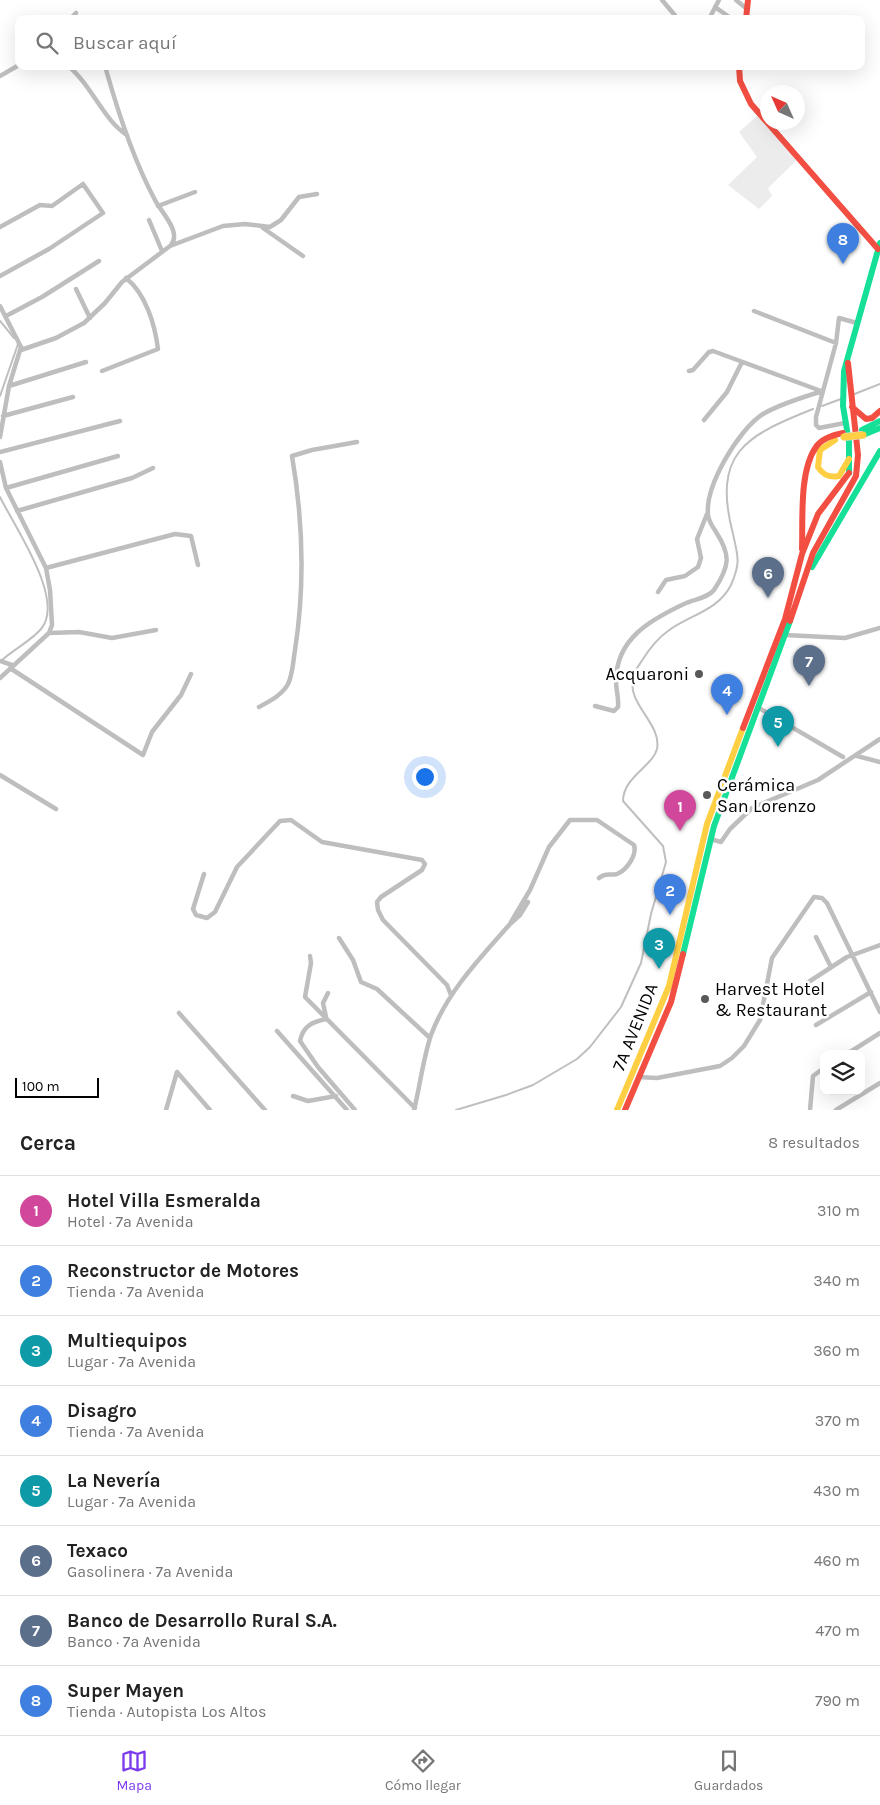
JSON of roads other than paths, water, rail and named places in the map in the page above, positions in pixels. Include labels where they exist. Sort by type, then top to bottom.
[{"type":"main road","points":[[746,15],[748,0]]},
{"type":"main road","points":[[739,70],[740,81],[751,104],[879,246],[842,385],[842,406],[850,456],[849,473],[818,514],[802,554]]},
{"type":"main road","points":[[807,576],[813,552],[821,534],[851,485],[858,468],[848,358]]},
{"type":"main road","points":[[851,405],[858,414],[866,419],[872,418],[880,412]]},
{"type":"main road","points":[[862,433],[880,421]]},
{"type":"main road","points":[[802,554],[807,474],[812,454],[823,440],[880,428]]},
{"type":"main road","points":[[843,435],[820,450],[818,467],[827,477],[839,476],[845,470],[850,456]]},
{"type":"main road","points":[[807,576],[880,451]]},
{"type":"main road","name":"7A AVENIDA","points":[[617,1110],[669,986],[707,838],[759,708],[783,634],[802,554]]},
{"type":"main road","name":"7A AVENIDA","points":[[625,1110],[674,991],[711,812],[807,576]]},
{"type":"street","points":[[662,0],[675,15]]},
{"type":"street","points":[[711,15],[719,0]]},
{"type":"street","points":[[736,0],[747,8]]},
{"type":"street","points":[[715,7],[726,15]]},
{"type":"street","points":[[0,76],[15,67]]},
{"type":"street","points":[[72,70],[82,80],[116,126],[128,135]]},
{"type":"street","points":[[105,70],[128,135],[158,206],[173,232],[174,240],[170,246]]},
{"type":"street","points":[[0,227],[40,205],[51,206],[83,184],[104,213],[49,249],[0,276]]},
{"type":"street","points":[[158,206],[195,192]]},
{"type":"street","points":[[21,350],[56,338],[90,318],[126,278],[170,246],[223,226],[245,224],[268,227],[277,223],[299,197],[316,194]]},
{"type":"street","points":[[149,220],[162,251]]},
{"type":"street","points":[[260,226],[303,256]]},
{"type":"street","points":[[6,316],[99,261]]},
{"type":"street","points":[[102,371],[158,350],[155,331],[146,306],[136,289],[126,278]]},
{"type":"street","points":[[76,289],[90,318]]},
{"type":"street","points":[[0,306],[20,343],[21,350],[9,386],[0,437]]},
{"type":"street","points":[[754,311],[836,342]]},
{"type":"street","points":[[845,423],[822,428],[816,426],[817,410],[836,342],[839,318],[857,323]]},
{"type":"street","points":[[689,371],[694,369],[711,351],[823,391]]},
{"type":"street","points":[[9,386],[86,362]]},
{"type":"street","points":[[704,420],[728,392],[742,362]]},
{"type":"street","points":[[596,706],[614,711],[618,708],[616,680],[626,644],[636,631],[675,608],[713,591],[728,561],[728,554],[709,522],[710,494],[717,475],[751,424],[775,408],[823,391]]},
{"type":"street","points":[[3,416],[72,397]]},
{"type":"street","points":[[0,452],[120,421]]},
{"type":"street","points":[[259,708],[282,692],[288,683],[296,644],[301,582],[300,510],[292,456],[328,446],[357,442]]},
{"type":"street","points":[[6,488],[118,456]]},
{"type":"street","points":[[0,462],[6,488],[46,568],[52,625],[49,632],[0,678]]},
{"type":"street","points":[[17,511],[132,478],[153,468]]},
{"type":"street","points":[[658,592],[666,580],[685,576],[698,566],[701,558],[696,539],[708,513]]},
{"type":"street","points":[[46,568],[175,534],[192,536],[198,565]]},
{"type":"street","points":[[783,634],[845,638],[880,628]]},
{"type":"street","points":[[49,632],[79,632],[112,638],[156,630]]},
{"type":"street","points":[[2,663],[11,667],[143,755],[152,732],[180,697],[190,674]]},
{"type":"street","points":[[759,708],[844,757]]},
{"type":"street","points":[[707,838],[721,842],[752,808],[818,780],[880,739]]},
{"type":"street","points":[[857,756],[880,762]]},
{"type":"street","points":[[0,775],[56,809]]},
{"type":"street","points":[[204,874],[193,909],[196,915],[207,918],[215,912],[237,867],[280,821],[285,819],[290,820],[322,842],[422,860],[425,864],[422,870],[381,897],[377,902],[378,910],[383,920],[447,986],[451,995]]},
{"type":"street","points":[[414,1109],[430,1038],[451,995],[511,922],[530,890],[549,847],[570,820],[597,820],[634,845],[635,852],[625,869],[618,873],[604,874],[598,878]]},
{"type":"street","points":[[640,1077],[657,1078],[714,1068],[732,1058],[744,1046],[760,1020],[772,958],[814,897],[822,898],[827,903],[880,1012]]},
{"type":"street","points":[[511,922],[520,915],[528,902]]},
{"type":"street","points":[[816,937],[831,967]]},
{"type":"street","points":[[339,938],[353,960],[361,982],[377,989],[430,1038]]},
{"type":"street","points":[[807,984],[847,957],[880,946]]},
{"type":"street","points":[[310,956],[311,963],[305,997],[414,1109]]},
{"type":"street","points":[[816,1025],[870,992]]},
{"type":"street","points":[[326,1019],[323,1003],[328,993]]},
{"type":"street","points":[[179,1013],[265,1110]]},
{"type":"street","points":[[326,1019],[308,1025],[302,1032],[300,1041],[318,1067],[355,1110]]},
{"type":"street","points":[[277,1031],[347,1110]]},
{"type":"street","points":[[853,1050],[880,1033]]},
{"type":"street","points":[[810,1110],[813,1076],[820,1071]]},
{"type":"street","points":[[166,1110],[177,1072],[205,1107],[210,1110]]},
{"type":"street","points":[[836,1110],[880,1083]]},
{"type":"street","points":[[293,1096],[308,1101],[336,1096]]},
{"type":"waterway","points":[[0,321],[14,338]]},
{"type":"waterway","points":[[0,396],[18,344]]},
{"type":"waterway","points":[[852,395],[880,384]]},
{"type":"waterway","points":[[822,406],[841,399]]},
{"type":"waterway","points":[[456,1110],[533,1085],[577,1059],[590,1047],[621,1007],[641,963],[651,914],[666,862],[663,846],[623,801],[628,785],[650,761],[657,749],[655,731],[635,697],[633,688],[634,673],[648,651],[661,637],[676,625],[711,607],[719,601],[731,585],[738,560],[728,506],[727,484],[731,466],[740,451],[752,439],[769,429],[813,409]]},
{"type":"waterway","points":[[0,497],[35,563],[43,582],[47,600],[47,616],[41,629],[2,660]]},
{"type":"place","name":"Super Mayen","points":[[843,264]]},
{"type":"place","name":"Texaco","points":[[768,598]]},
{"type":"place","name":"Acquaroni","points":[[699,674]]},
{"type":"place","name":"Banco de Desarrollo Rural S.A.","points":[[809,686]]},
{"type":"place","name":"Disagro","points":[[727,715]]},
{"type":"place","name":"La Nevería","points":[[778,747]]},
{"type":"place","name":"Cerámica San Lorenzo","points":[[707,795]]},
{"type":"place","name":"Hotel Villa Esmeralda","points":[[680,831]]},
{"type":"place","name":"Reconstructor de Motores","points":[[670,915]]},
{"type":"place","name":"Multiequipos","points":[[659,969]]},
{"type":"place","name":"Harvest Hotel & Restaurant","points":[[705,999]]}]
